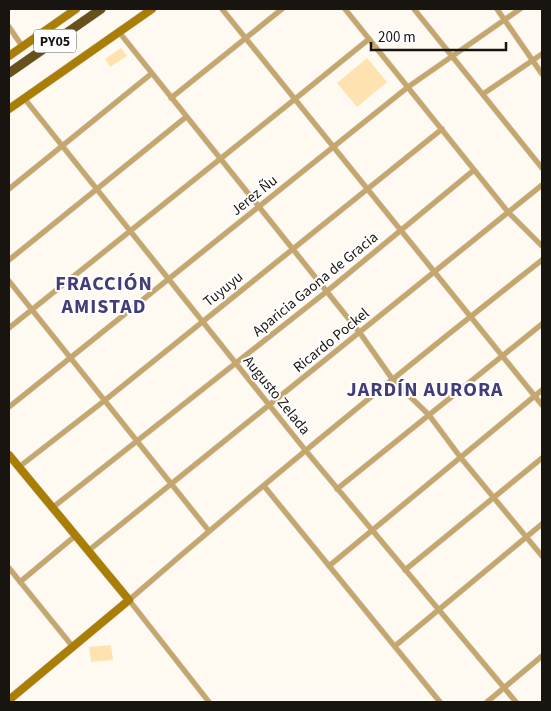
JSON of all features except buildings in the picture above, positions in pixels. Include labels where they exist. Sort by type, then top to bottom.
[{"type":"highway","name":"PY05","points":[[9,73],[101,9]]},
{"type":"street","points":[[9,56],[76,9]]},
{"type":"street","points":[[9,109],[152,9]]},
{"type":"street","points":[[222,9],[542,405]]},
{"type":"street","points":[[170,98],[282,9]]},
{"type":"street","points":[[345,9],[508,212],[542,246]]},
{"type":"street","points":[[414,9],[542,168]]},
{"type":"street","points":[[497,9],[542,74]]},
{"type":"street","name":"Jerez Ñu","points":[[9,406],[408,87],[520,9]]},
{"type":"street","points":[[9,27],[22,46]]},
{"type":"street","points":[[119,32],[360,333],[393,380],[429,415],[460,458],[542,556]]},
{"type":"street","points":[[9,328],[220,160],[369,38]]},
{"type":"street","points":[[483,94],[542,54]]},
{"type":"street","points":[[9,189],[151,74]]},
{"type":"street","name":"Augusto Zelada","points":[[24,98],[95,190],[235,364],[516,702]]},
{"type":"street","points":[[9,260],[186,117]]},
{"type":"street","name":"Tuyuyu","points":[[19,467],[442,129]]},
{"type":"street","name":"Aparicia Gaona de Gracia","points":[[52,508],[326,292],[474,170]]},
{"type":"street","name":"Ricardo Pockel","points":[[88,552],[542,185]]},
{"type":"street","points":[[9,700],[209,531],[470,316],[542,260]]},
{"type":"street","points":[[9,281],[209,531]]},
{"type":"street","points":[[337,489],[542,324]]},
{"type":"street","points":[[329,566],[542,390]]},
{"type":"street","points":[[9,455],[129,600],[209,702]]},
{"type":"street","points":[[405,570],[542,458]]},
{"type":"street","points":[[264,486],[440,702]]},
{"type":"street","points":[[395,646],[542,524]]},
{"type":"street","points":[[20,582],[75,536]]},
{"type":"street","points":[[9,568],[72,647]]},
{"type":"street","points":[[487,702],[542,656]]},
{"type":"shaded area","points":[[121,48],[127,56],[110,67],[105,59]]},
{"type":"shaded area","points":[[367,58],[387,82],[357,107],[337,83]]},
{"type":"shaded area","points":[[111,645],[113,660],[91,662],[89,647]]},
{"type":"district","name":"FRACCIÓN AMISTAD","points":[[104,294]]},
{"type":"district","name":"JARDÍN AURORA","points":[[425,389]]}]
